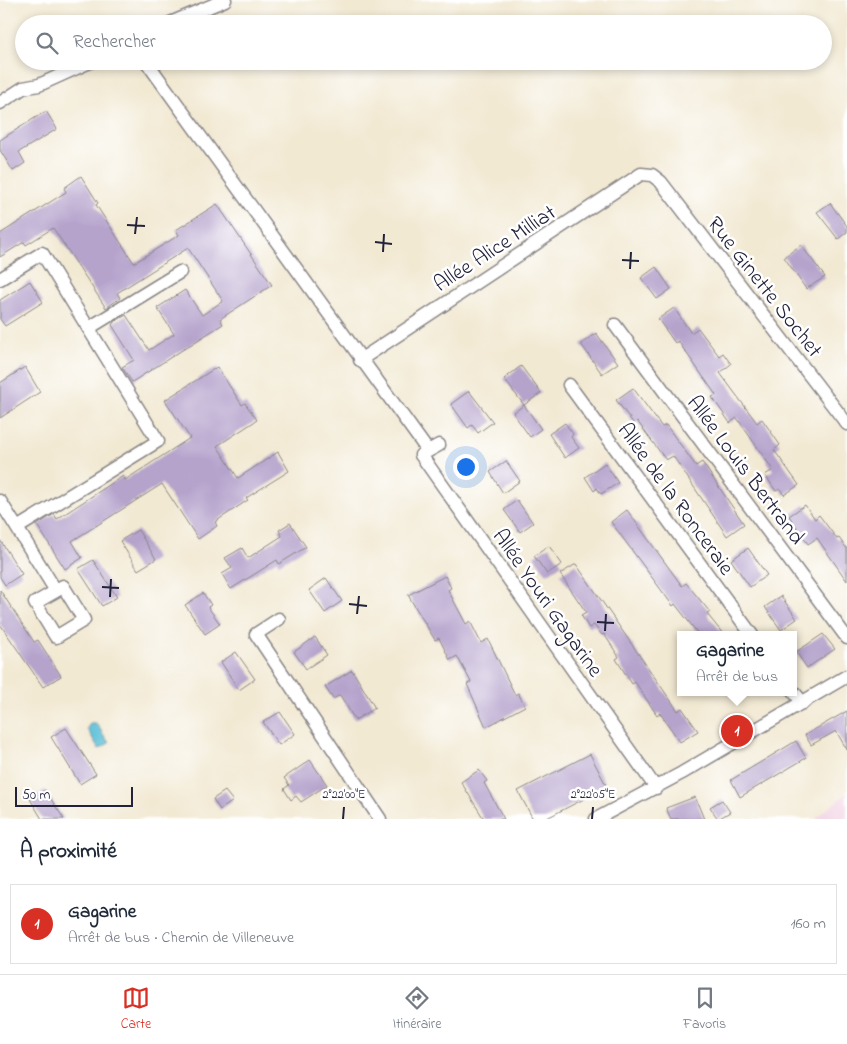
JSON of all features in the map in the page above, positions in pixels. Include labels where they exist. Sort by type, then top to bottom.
[{"type":"street","points":[[189,15],[225,0]]},
{"type":"street","points":[[0,103],[23,88],[39,85],[72,70]]},
{"type":"street","points":[[152,70],[360,360]]},
{"type":"street","name":"Allée Alice Milliat","points":[[360,360],[641,174],[652,175]]},
{"type":"street","name":"Rue Ginette Sochet","points":[[652,175],[661,182],[847,424]]},
{"type":"street","points":[[0,279],[42,253],[158,441],[17,528]]},
{"type":"street","points":[[89,328],[180,272]]},
{"type":"street","name":"Allée Louis Bertrand","points":[[615,325],[847,638]]},
{"type":"street","name":"Allée Youri Gagarine","points":[[360,360],[433,448],[421,455],[656,788]]},
{"type":"street","name":"Allée de la Ronceraie","points":[[569,385],[749,631]]},
{"type":"street","points":[[0,501],[56,591]]},
{"type":"street","points":[[279,619],[256,634],[380,819]]},
{"type":"street","points":[[596,819],[656,788],[847,676]]},
{"type":"street","points":[[797,696],[803,703]]},
{"type":"shaded area","points":[[847,793],[847,819],[815,819]]},
{"type":"water","points":[[90,723],[96,723],[109,743],[99,749],[87,729]]},
{"type":"building","points":[[46,111],[57,129],[19,152],[25,163],[13,171],[0,150],[0,140]]},
{"type":"building","points":[[81,176],[98,203],[96,205],[134,263],[179,235],[176,230],[217,204],[272,285],[220,319],[223,324],[132,382],[122,367],[134,360],[112,325],[114,322],[126,315],[149,350],[174,334],[157,308],[185,290],[202,315],[223,301],[188,248],[117,293],[120,298],[106,308],[53,228],[26,245],[24,242],[0,257],[0,234],[66,192],[64,188]]},
{"type":"building","points":[[830,203],[847,226],[847,232],[838,239],[817,212]]},
{"type":"building","points":[[801,245],[825,277],[806,289],[784,257]]},
{"type":"building","points":[[656,267],[671,289],[657,299],[641,278]]},
{"type":"building","points":[[30,281],[43,302],[5,326],[0,319],[0,300]]},
{"type":"building","points":[[674,308],[691,333],[698,328],[719,356],[723,353],[731,364],[720,373],[757,423],[762,419],[780,445],[774,450],[799,485],[784,495],[780,489],[776,491],[765,475],[773,470],[737,418],[730,423],[712,397],[716,395],[678,341],[675,343],[658,319]]},
{"type":"building","points":[[596,333],[618,363],[602,374],[581,344]]},
{"type":"building","points":[[521,366],[541,393],[524,405],[504,379]]},
{"type":"building","points":[[25,367],[40,392],[0,418],[0,383]]},
{"type":"building","points":[[217,367],[242,405],[245,403],[257,420],[217,446],[238,478],[278,452],[289,471],[246,498],[248,500],[215,522],[217,526],[198,539],[162,484],[72,541],[82,558],[65,569],[37,525],[54,514],[57,519],[123,476],[125,480],[190,438],[165,400]]},
{"type":"building","points":[[633,388],[662,427],[666,425],[696,466],[702,462],[744,524],[727,536],[673,456],[666,460],[637,421],[634,424],[616,400]]},
{"type":"building","points":[[469,391],[493,422],[478,433],[472,425],[468,428],[451,404]]},
{"type":"building","points":[[524,405],[541,429],[530,437],[513,413]]},
{"type":"building","points":[[565,423],[573,434],[571,437],[579,448],[565,458],[549,434]]},
{"type":"building","points":[[506,461],[520,481],[503,493],[490,472]]},
{"type":"building","points":[[605,463],[618,483],[601,494],[597,488],[594,491],[585,477]]},
{"type":"building","points":[[517,500],[533,523],[520,532],[504,510]]},
{"type":"building","points":[[805,505],[815,519],[819,515],[847,549],[847,581],[817,538],[808,544],[789,516]]},
{"type":"building","points":[[627,510],[682,586],[686,583],[710,612],[707,614],[721,631],[696,631],[675,604],[673,606],[611,522]]},
{"type":"building","points":[[290,523],[306,547],[279,564],[277,560],[231,589],[222,574],[232,568],[225,558],[242,548],[248,558],[282,536],[279,530]]},
{"type":"building","points":[[138,530],[156,559],[138,570],[120,541]]},
{"type":"building","points":[[0,540],[22,574],[5,585],[0,577]]},
{"type":"building","points":[[549,546],[562,564],[547,574],[534,556]]},
{"type":"building","points":[[748,548],[767,575],[750,587],[731,560]]},
{"type":"building","points":[[93,560],[117,597],[102,606],[78,569]]},
{"type":"building","points":[[576,564],[678,711],[682,708],[698,731],[680,742],[660,713],[657,715],[635,682],[632,684],[616,659],[619,657],[604,634],[602,635],[594,625],[589,628],[581,615],[586,612],[560,574]]},
{"type":"building","points":[[445,576],[451,588],[448,590],[466,624],[470,621],[481,643],[488,639],[515,695],[518,693],[525,706],[486,727],[467,684],[471,682],[457,656],[450,660],[439,638],[435,640],[408,595]]},
{"type":"building","points":[[326,578],[342,601],[325,613],[309,590]]},
{"type":"building","points":[[0,590],[34,642],[38,640],[61,676],[43,687],[0,624]]},
{"type":"building","points":[[203,593],[211,605],[208,607],[220,624],[205,634],[185,605]]},
{"type":"building","points":[[781,596],[797,619],[781,630],[765,607]]},
{"type":"building","points":[[823,634],[835,649],[807,668],[797,651]]},
{"type":"building","points":[[315,637],[327,655],[306,669],[294,652]]},
{"type":"building","points":[[236,652],[255,679],[239,690],[221,662]]},
{"type":"building","points":[[352,670],[375,708],[355,720],[340,695],[333,699],[325,687]]},
{"type":"building","points":[[847,711],[847,750],[836,731],[811,745],[805,735]]},
{"type":"building","points":[[280,712],[295,734],[279,745],[263,722]]},
{"type":"building","points":[[66,728],[96,774],[80,784],[51,737]]},
{"type":"building","points":[[796,741],[806,758],[740,797],[731,780]]},
{"type":"building","points":[[590,754],[607,787],[545,819],[533,819],[518,791]]},
{"type":"building","points":[[310,760],[327,785],[301,802],[296,796],[291,800],[284,789],[289,785],[284,778]]},
{"type":"building","points":[[479,770],[487,781],[484,783],[504,819],[484,819],[461,782]]},
{"type":"building","points":[[45,790],[64,819],[42,819],[30,799]]},
{"type":"building","points":[[225,791],[233,801],[220,810],[213,799]]},
{"type":"building","points":[[695,797],[704,819],[671,819],[666,808]]},
{"type":"building","points":[[722,800],[730,812],[718,819],[710,807]]},
{"type":"place","name":"Gagarine","points":[[737,731]]}]
